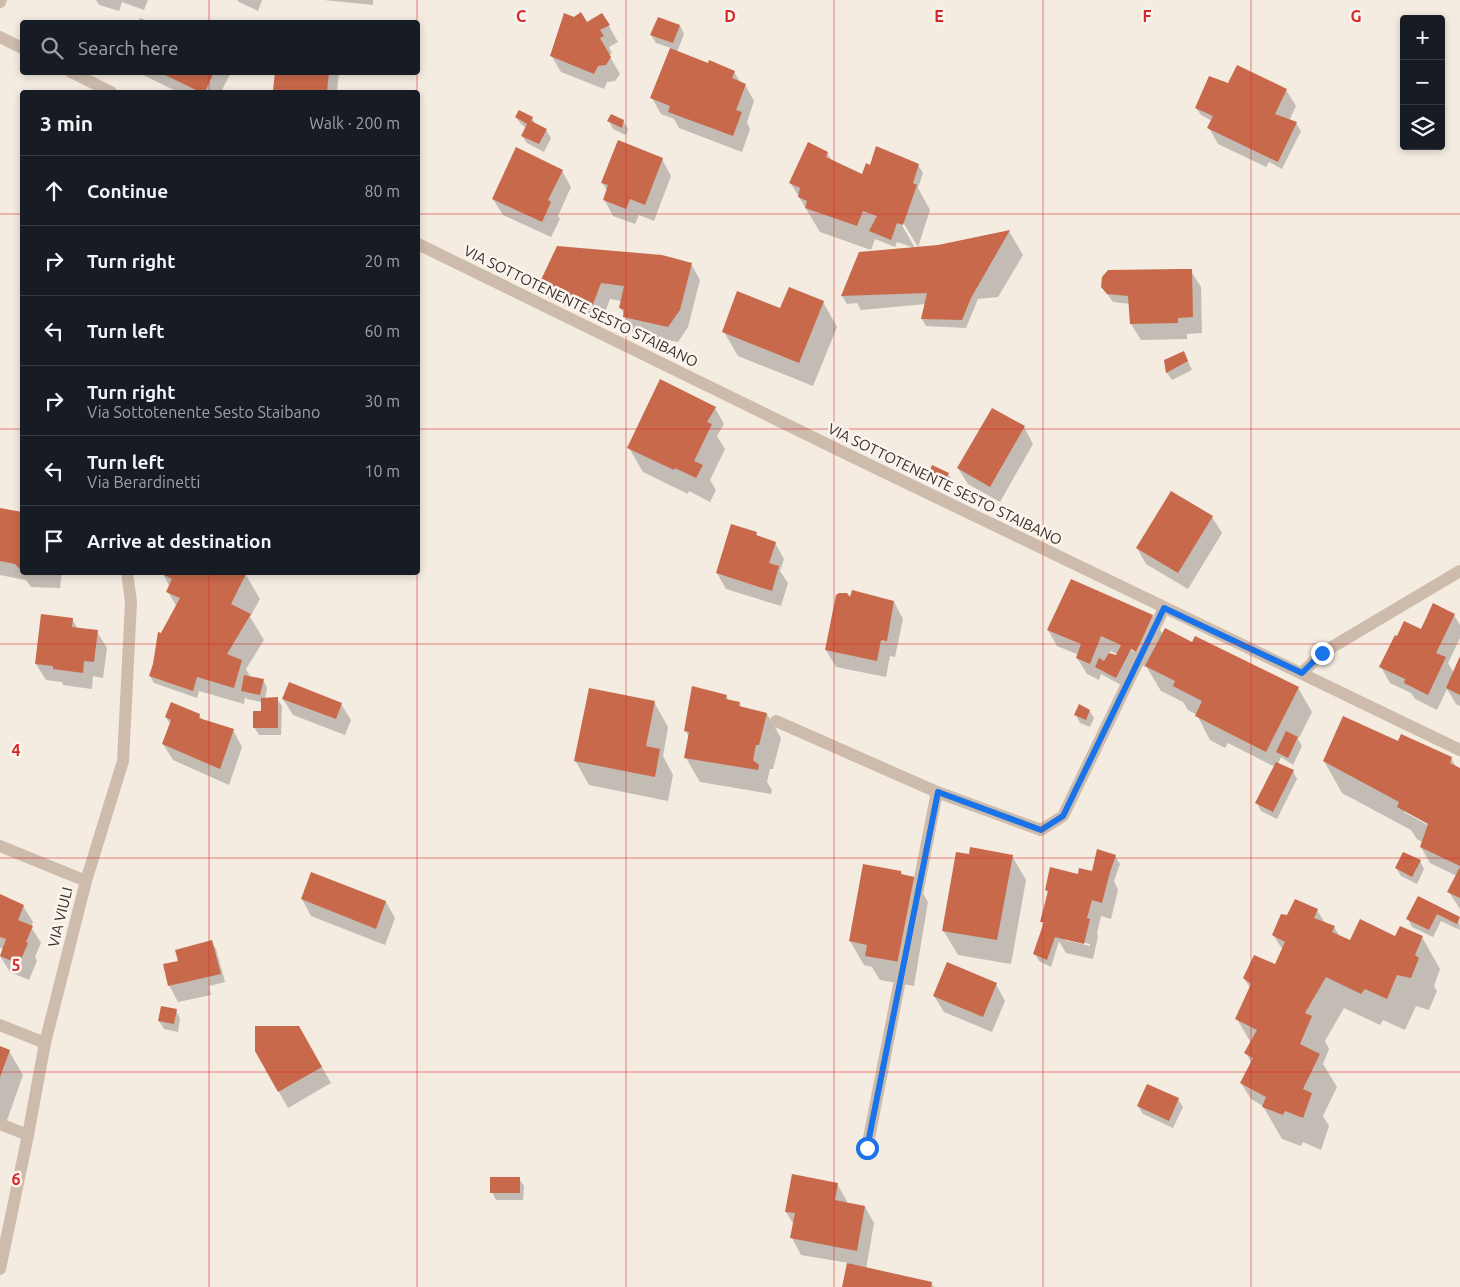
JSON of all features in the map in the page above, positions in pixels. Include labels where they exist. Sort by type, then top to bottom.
[{"type":"street","points":[[0,37],[20,47]]},
{"type":"street","points":[[75,75],[94,88]]},
{"type":"street","name":"VIA SOTTOTENENTE SESTO STAIBANO","points":[[420,245],[1164,608],[1460,750]]},
{"type":"street","points":[[1302,673],[1322,653],[1460,571]]},
{"type":"street","name":"VIA VIULI","points":[[0,1269],[45,1043],[86,881],[123,761],[131,602],[127,575]]},
{"type":"street","points":[[776,721],[938,792],[1041,830],[1063,816],[1164,608]]},
{"type":"street","points":[[867,1148],[938,792]]},
{"type":"street","points":[[0,846],[86,881]]},
{"type":"street","points":[[0,1025],[45,1043]]},
{"type":"street","points":[[0,1124],[28,1135]]},
{"type":"building","points":[[581,12],[587,22],[602,13],[610,25],[600,30],[604,36],[600,38],[611,57],[606,65],[598,66],[594,74],[550,56],[564,13],[574,17]]},
{"type":"building","points":[[658,17],[680,25],[673,43],[650,35]]},
{"type":"building","points":[[670,48],[708,63],[709,60],[735,71],[732,78],[746,84],[736,110],[742,112],[733,136],[668,112],[670,106],[650,98]]},
{"type":"building","points":[[1237,65],[1287,89],[1275,114],[1297,122],[1278,162],[1207,128],[1213,116],[1195,108],[1209,76],[1228,83]]},
{"type":"building","points":[[165,75],[213,75],[206,90],[196,90]]},
{"type":"building","points":[[275,75],[329,75],[327,90],[273,90]]},
{"type":"building","points":[[519,110],[533,117],[531,121],[547,129],[539,144],[521,136],[527,124],[515,117]]},
{"type":"building","points":[[611,114],[624,120],[622,128],[607,121]]},
{"type":"building","points":[[618,140],[663,158],[645,205],[630,199],[626,209],[603,200],[608,185],[601,183]]},
{"type":"building","points":[[808,142],[828,152],[826,157],[862,174],[866,163],[870,165],[876,146],[919,164],[913,183],[917,185],[903,225],[897,223],[891,240],[869,231],[877,216],[863,211],[857,226],[805,208],[807,201],[798,197],[800,188],[789,183]]},
{"type":"building","points":[[516,147],[563,170],[548,200],[551,202],[542,222],[492,199]]},
{"type":"building","points":[[1010,230],[971,298],[962,320],[921,319],[927,293],[841,296],[859,252],[938,245]]},
{"type":"building","points":[[557,246],[662,255],[692,263],[680,310],[668,327],[623,317],[624,310],[619,308],[624,286],[601,283],[593,304],[539,284]]},
{"type":"building","points":[[1192,269],[1193,317],[1178,318],[1178,323],[1130,324],[1128,296],[1107,294],[1101,287],[1102,277],[1108,270]]},
{"type":"building","points":[[789,287],[824,301],[799,363],[722,332],[737,291],[780,308]]},
{"type":"building","points":[[1184,351],[1188,361],[1166,373],[1164,360]]},
{"type":"building","points":[[660,379],[716,407],[707,422],[712,424],[694,461],[703,465],[696,478],[627,448]]},
{"type":"building","points":[[992,408],[1025,426],[990,487],[957,468]]},
{"type":"building","points":[[932,465],[949,473],[945,481],[929,473]]},
{"type":"building","points":[[1171,491],[1213,516],[1178,573],[1136,548]]},
{"type":"building","points":[[0,508],[20,512],[20,569],[15,564],[0,561]]},
{"type":"building","points":[[731,524],[757,532],[756,535],[776,542],[769,563],[779,566],[772,591],[716,573]]},
{"type":"building","points":[[164,575],[246,575],[231,604],[251,614],[227,654],[242,660],[234,688],[197,677],[193,691],[149,676],[153,664],[158,632],[161,633],[180,598],[166,592],[172,579]]},
{"type":"building","points":[[1071,579],[1153,615],[1136,652],[1131,649],[1116,678],[1095,667],[1099,658],[1104,661],[1109,653],[1116,655],[1121,645],[1101,636],[1090,664],[1076,658],[1081,644],[1047,630]]},
{"type":"building","points":[[852,590],[894,601],[887,641],[881,640],[877,661],[825,650],[836,595],[847,593],[850,597]]},
{"type":"building","points":[[1433,603],[1455,614],[1436,653],[1446,657],[1428,695],[1404,683],[1405,679],[1379,667],[1404,621],[1421,629]]},
{"type":"building","points":[[41,614],[73,618],[72,627],[98,630],[94,662],[84,661],[83,673],[53,669],[53,666],[35,664]]},
{"type":"building","points":[[1165,628],[1192,642],[1195,636],[1299,687],[1266,752],[1195,716],[1202,701],[1173,686],[1175,681],[1145,666]]},
{"type":"building","points":[[1460,656],[1460,695],[1446,688]]},
{"type":"building","points":[[244,675],[264,679],[260,695],[241,691]]},
{"type":"building","points":[[289,682],[342,703],[336,719],[282,699]]},
{"type":"building","points":[[692,686],[727,695],[726,699],[740,702],[739,706],[767,713],[753,760],[759,765],[758,770],[684,758],[689,732],[684,731]]},
{"type":"building","points":[[589,688],[655,701],[646,746],[660,749],[655,777],[574,761]]},
{"type":"building","points":[[278,697],[278,728],[253,728],[253,711],[261,711],[261,698]]},
{"type":"building","points":[[171,702],[200,714],[199,718],[234,729],[220,769],[162,744],[171,720],[165,717]]},
{"type":"building","points":[[1079,704],[1090,710],[1086,720],[1074,715]]},
{"type":"building","points":[[1343,716],[1398,741],[1401,734],[1452,757],[1450,763],[1460,768],[1460,866],[1420,847],[1428,824],[1397,807],[1399,802],[1323,761]]},
{"type":"building","points":[[1286,731],[1298,737],[1288,758],[1276,752]]},
{"type":"building","points":[[1276,762],[1294,770],[1273,812],[1255,803]]},
{"type":"building","points":[[970,847],[1013,855],[997,940],[942,931],[956,852],[969,854]]},
{"type":"building","points":[[1097,849],[1116,855],[1102,903],[1092,900],[1087,918],[1090,919],[1084,944],[1055,937],[1047,960],[1033,954],[1044,922],[1040,922],[1048,891],[1045,890],[1050,867],[1078,874],[1079,868],[1092,871]]},
{"type":"building","points":[[1403,852],[1421,860],[1412,877],[1395,868]]},
{"type":"building","points":[[863,864],[901,871],[901,874],[915,877],[900,962],[865,956],[867,945],[849,941]]},
{"type":"building","points":[[1460,867],[1460,898],[1447,892]]},
{"type":"building","points":[[311,872],[386,901],[376,929],[301,899]]},
{"type":"building","points":[[0,894],[24,905],[18,920],[33,926],[19,964],[0,956],[6,939],[0,937]]},
{"type":"building","points":[[1418,896],[1460,917],[1457,924],[1437,914],[1429,930],[1406,919]]},
{"type":"building","points":[[1295,899],[1318,909],[1314,918],[1335,926],[1332,932],[1350,940],[1360,919],[1395,936],[1400,926],[1423,936],[1415,955],[1419,958],[1411,978],[1397,975],[1387,999],[1365,989],[1361,994],[1326,977],[1305,1013],[1312,1016],[1300,1044],[1320,1054],[1303,1089],[1312,1093],[1303,1118],[1285,1111],[1283,1115],[1262,1107],[1266,1097],[1240,1083],[1253,1058],[1244,1053],[1257,1030],[1235,1019],[1251,984],[1243,978],[1254,955],[1275,964],[1285,942],[1272,935],[1281,914],[1287,915]]},
{"type":"building","points":[[212,940],[221,974],[168,986],[163,964],[178,961],[175,950]]},
{"type":"building","points":[[947,962],[997,983],[983,1017],[933,996]]},
{"type":"building","points":[[161,1006],[177,1009],[174,1024],[158,1021]]},
{"type":"building","points":[[255,1026],[299,1026],[322,1067],[278,1092],[255,1051]]},
{"type":"building","points":[[0,1046],[10,1050],[0,1077]]},
{"type":"building","points":[[1147,1084],[1179,1098],[1169,1121],[1137,1106]]},
{"type":"building","points":[[792,1174],[838,1183],[835,1200],[865,1206],[857,1251],[790,1238],[795,1213],[785,1212]]},
{"type":"building","points":[[490,1177],[520,1177],[520,1193],[490,1193]]},
{"type":"building","points":[[847,1263],[932,1282],[931,1287],[842,1287]]},
{"type":"route","points":[[867,1148],[938,792],[1041,830],[1063,816],[1164,608],[1302,673],[1322,653]]}]
